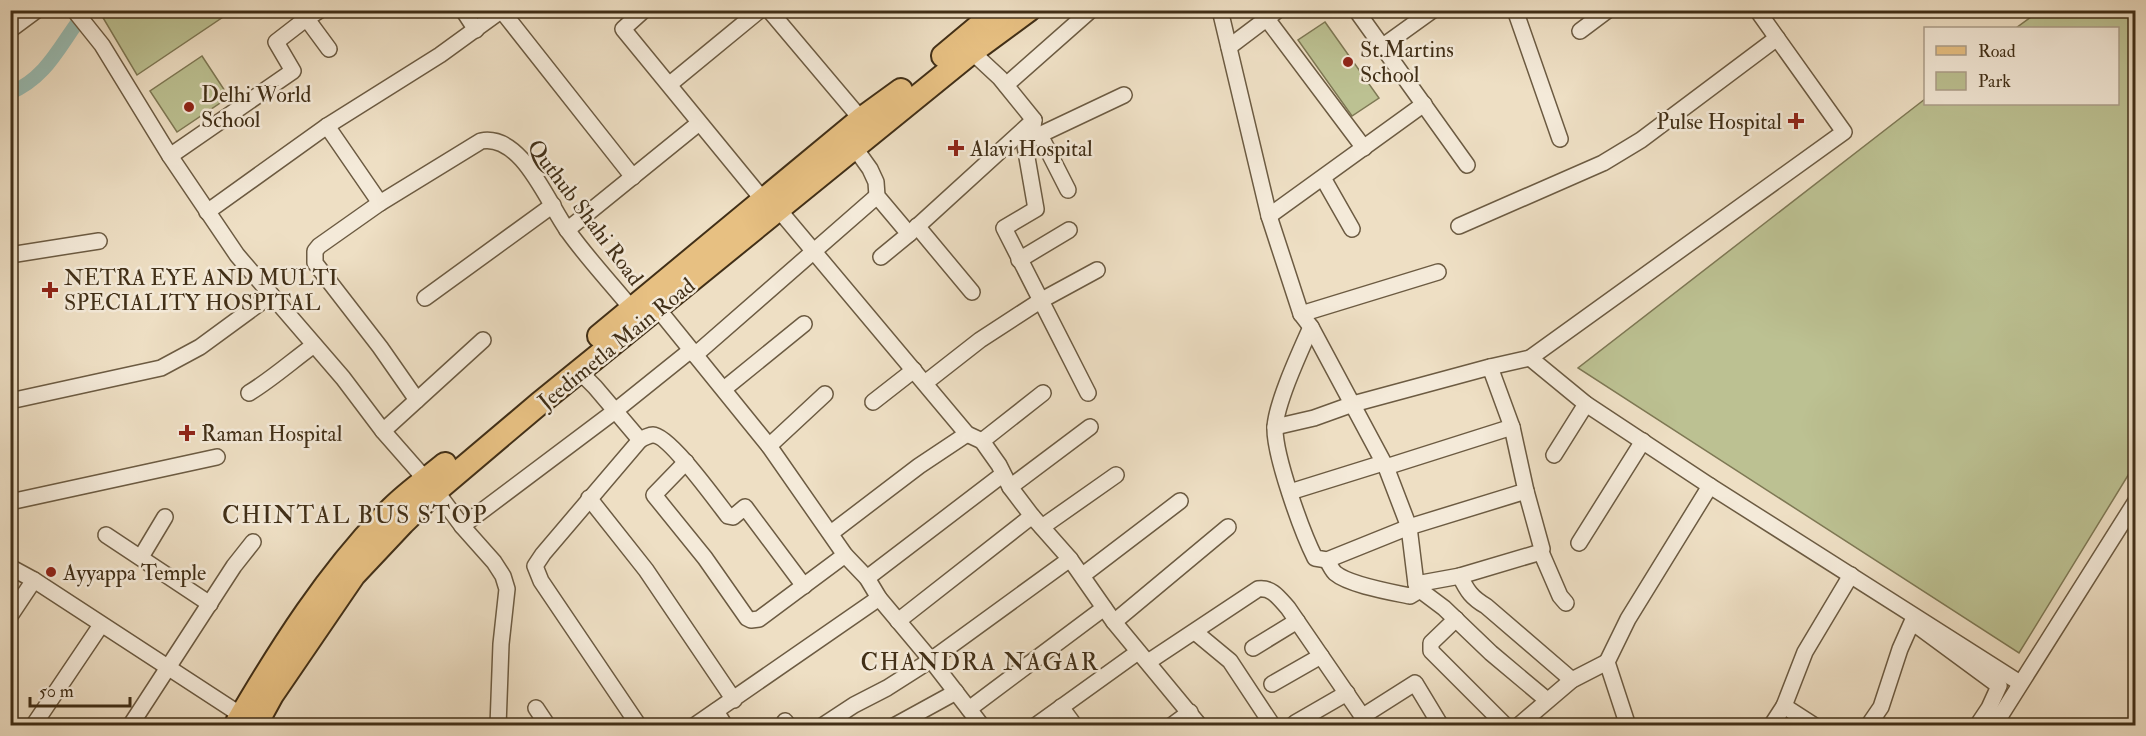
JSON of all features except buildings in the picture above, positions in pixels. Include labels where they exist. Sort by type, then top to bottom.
[{"type":"main road","name":"Jeedimetla Main Road","points":[[431,486],[632,309],[772,205],[855,148],[972,52],[1029,10]]},
{"type":"main road","name":"Jeedimetla Main Road","points":[[243,722],[270,666],[335,573],[393,507],[431,486],[658,309],[772,205],[861,119],[890,99],[991,13]]},
{"type":"street","points":[[10,30],[37,10]]},
{"type":"street","points":[[74,10],[102,45],[170,156],[237,255],[343,378],[383,431],[494,562],[503,576],[507,589],[501,644],[498,726]]},
{"type":"street","points":[[463,10],[476,30]]},
{"type":"street","points":[[644,10],[623,29],[670,84],[699,123],[815,251],[967,434],[982,441],[999,465],[1006,481],[1083,575],[1114,622],[1200,726]]},
{"type":"street","points":[[670,84],[760,10]]},
{"type":"street","points":[[769,10],[861,119]]},
{"type":"street","points":[[1006,85],[1091,10]]},
{"type":"street","points":[[1220,10],[1269,216],[1301,314],[1311,327],[1384,465],[1409,527],[1418,587],[1547,700]]},
{"type":"street","points":[[1356,10],[1467,165]]},
{"type":"street","points":[[1383,46],[1433,10]]},
{"type":"street","points":[[1515,10],[1560,139]]},
{"type":"street","points":[[1580,32],[1608,10]]},
{"type":"street","points":[[1275,427],[1314,418],[1353,404],[1530,358],[1844,132],[1757,10]]},
{"type":"street","points":[[207,212],[327,126],[440,55],[502,11],[633,177]]},
{"type":"street","points":[[170,156],[292,71],[276,42],[309,13],[330,49]]},
{"type":"street","points":[[1229,47],[1272,15],[1364,148]]},
{"type":"street","points":[[1459,226],[1593,167],[1632,146],[1777,38]]},
{"type":"street","points":[[972,52],[1006,85],[1034,120],[1035,137],[1068,190]]},
{"type":"street","points":[[1088,393],[1004,228],[1036,208],[1025,146],[1035,137],[1124,95]]},
{"type":"street","points":[[1269,216],[1425,104]]},
{"type":"street","points":[[881,257],[1034,120]]},
{"type":"street","points":[[567,230],[699,123]]},
{"type":"street","points":[[327,126],[380,203]]},
{"type":"street","name":"Quthub Shahi Road","points":[[417,400],[315,262],[315,251],[380,203],[481,141],[490,139],[508,146],[531,170],[567,230],[632,309]]},
{"type":"street","points":[[855,148],[876,182],[877,196],[972,292]]},
{"type":"street","points":[[1323,178],[1352,229]]},
{"type":"street","points":[[462,526],[693,353],[877,196]]},
{"type":"street","points":[[425,298],[553,205]]},
{"type":"street","points":[[1019,260],[1069,230]]},
{"type":"street","points":[[10,255],[99,241]]},
{"type":"street","points":[[925,384],[980,340],[1040,301],[1097,270]]},
{"type":"street","points":[[1301,314],[1438,272]]},
{"type":"street","points":[[10,401],[161,368],[200,347],[271,295]]},
{"type":"street","points":[[658,309],[769,446],[845,555],[867,578],[879,598],[982,726]]},
{"type":"street","points":[[724,389],[804,324]]},
{"type":"street","points":[[1311,327],[1290,377],[1275,427],[1281,463],[1315,558],[1327,560],[1409,527],[1526,491]]},
{"type":"street","points":[[383,431],[483,340]]},
{"type":"street","points":[[249,393],[272,379],[314,345]]},
{"type":"street","points":[[1530,358],[1586,404],[1710,486],[2020,683]]},
{"type":"street","points":[[1490,368],[1512,427],[1541,552],[1560,596],[1566,603]]},
{"type":"street","points":[[873,402],[914,370]]},
{"type":"street","points":[[579,371],[640,440]]},
{"type":"street","points":[[982,441],[1043,393]]},
{"type":"street","points":[[769,446],[825,394]]},
{"type":"street","points":[[1554,455],[1586,404]]},
{"type":"street","points":[[867,578],[1006,481],[1090,427]]},
{"type":"street","points":[[1290,492],[1512,427]]},
{"type":"street","points":[[831,533],[919,466],[967,434]]},
{"type":"street","points":[[639,726],[541,581],[536,566],[537,560],[640,440],[653,435],[660,437],[686,462],[728,516],[733,517],[745,507],[804,586]]},
{"type":"street","points":[[1579,543],[1643,441]]},
{"type":"street","points":[[10,502],[217,458]]},
{"type":"street","points":[[686,462],[654,495],[705,558],[747,618],[759,619],[845,555]]},
{"type":"street","points":[[898,621],[1037,521],[1116,475]]},
{"type":"street","points":[[1518,726],[1572,680],[1607,662],[1628,619],[1710,486]]},
{"type":"street","points":[[589,498],[646,570],[734,700]]},
{"type":"street","points":[[1083,575],[1180,501]]},
{"type":"street","points":[[1994,726],[2136,501]]},
{"type":"street","points":[[141,557],[165,517]]},
{"type":"street","points":[[1114,622],[1228,527]]},
{"type":"street","points":[[106,536],[210,604]]},
{"type":"street","points":[[130,726],[234,566],[253,542]]},
{"type":"street","points":[[1327,560],[1334,572],[1343,578],[1376,589],[1410,596],[1418,587],[1541,552]]},
{"type":"street","points":[[822,726],[931,660],[1070,559]]},
{"type":"street","points":[[10,567],[34,580],[168,668],[243,722]]},
{"type":"street","points":[[1771,726],[1784,706],[1805,652],[1851,575]]},
{"type":"street","points":[[1460,576],[1468,594],[1486,606],[1572,680]]},
{"type":"street","points":[[10,616],[34,580]]},
{"type":"street","points":[[1035,726],[1061,707],[1143,657],[1195,632],[1258,589],[1264,588],[1274,593],[1297,621],[1366,721],[1414,683],[1441,726]]},
{"type":"street","points":[[694,726],[879,598]]},
{"type":"street","points":[[969,709],[1104,608]]},
{"type":"street","points":[[1455,619],[1431,643],[1431,651],[1506,726]]},
{"type":"street","points":[[1253,648],[1297,621]]},
{"type":"street","points":[[1868,726],[1881,707],[1900,649],[1912,622],[1999,686],[1989,708],[1977,726]]},
{"type":"street","points":[[33,726],[101,625]]},
{"type":"street","points":[[1195,632],[1230,661],[1272,726]]},
{"type":"street","points":[[1272,684],[1321,656]]},
{"type":"street","points":[[1607,662],[1628,726]]},
{"type":"street","points":[[894,726],[956,692]]},
{"type":"street","points":[[1295,723],[1347,693]]},
{"type":"street","points":[[1784,706],[1815,726]]},
{"type":"street","points":[[1061,707],[1074,726]]},
{"type":"street","points":[[536,708],[548,726]]},
{"type":"street","points":[[716,711],[725,726]]},
{"type":"street","points":[[1171,726],[1190,712]]},
{"type":"green space","points":[[99,11],[232,11],[137,75]]},
{"type":"green space","points":[[2039,11],[2135,11],[2135,464],[2019,653],[1578,368],[1924,100],[1924,105],[2119,105],[2119,27],[2017,27]]},
{"type":"green space","points":[[1325,22],[1379,98],[1352,116],[1298,40]]},
{"type":"green space","points":[[202,56],[229,97],[177,132],[150,91]]},
{"type":"waterway","points":[[10,93],[24,86],[45,67],[87,10]]},
{"type":"place","name":"St.Martins School","points":[[1348,62]]},
{"type":"place","name":"Delhi World School","points":[[189,107]]},
{"type":"place","name":"Pulse Hospital","points":[[1796,121]]},
{"type":"place","name":"Alavi Hospital","points":[[956,148]]},
{"type":"place","name":"NETRA EYE AND MULTI SPECIALITY HOSPITAL","points":[[50,290]]},
{"type":"place","name":"Raman Hospital","points":[[187,433]]},
{"type":"place","name":"Ayyappa Temple","points":[[51,572]]},
{"type":"district","name":"CHINTAL BUS STOP","points":[[355,515]]},
{"type":"district","name":"CHANDRA NAGAR","points":[[980,662]]}]
